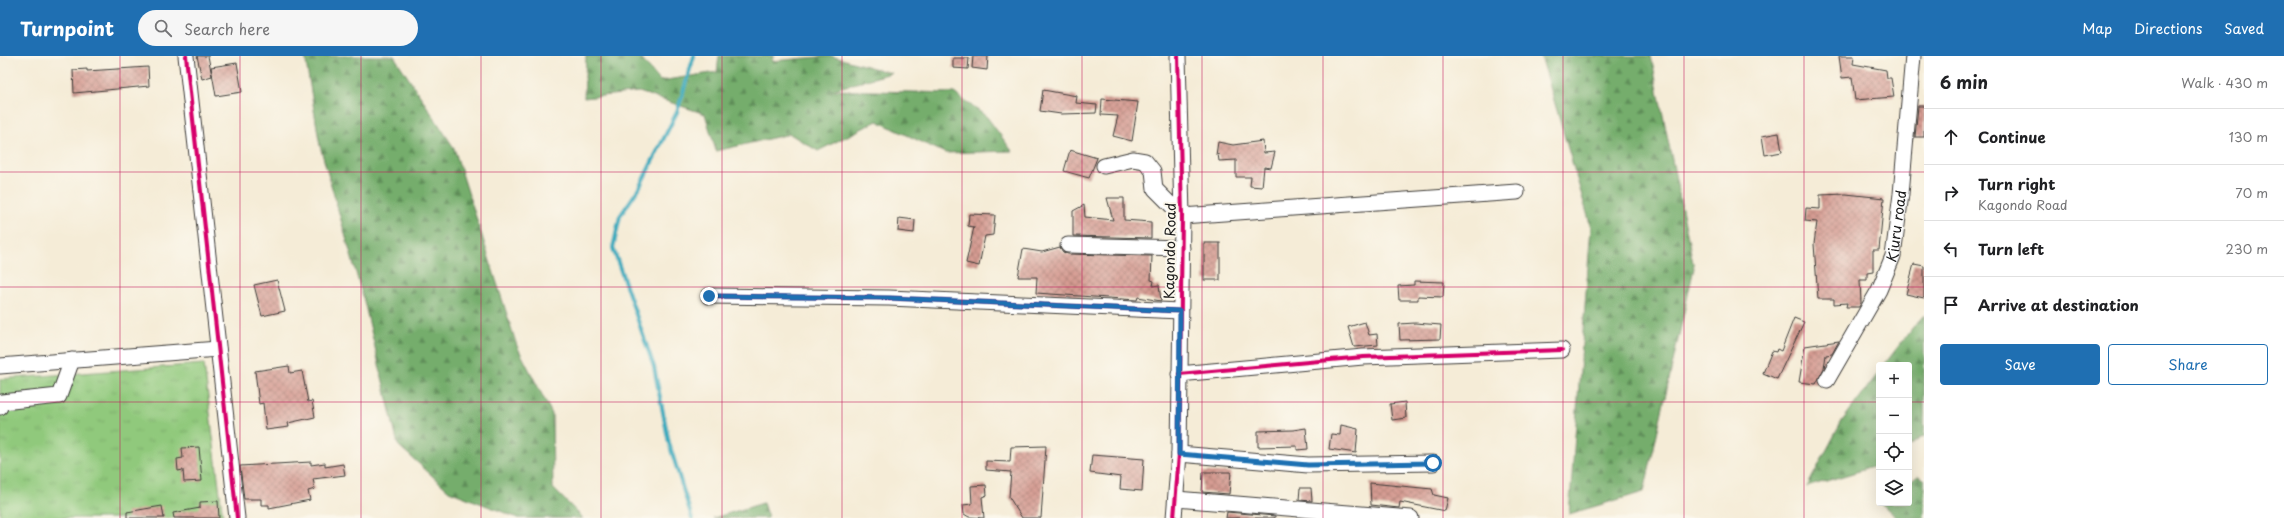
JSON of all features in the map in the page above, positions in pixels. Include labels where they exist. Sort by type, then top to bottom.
[{"type":"street","points":[[186,56],[237,518]]},
{"type":"street","name":"Kagondo Road","points":[[1174,518],[1179,454],[1182,248],[1178,56]]},
{"type":"street","name":"Kiuru road","points":[[1827,380],[1879,290],[1893,256],[1901,194],[1913,56]]},
{"type":"street","points":[[1104,166],[1133,159],[1144,161],[1153,171],[1154,189],[1182,216],[1517,192]]},
{"type":"street","points":[[1068,244],[1182,248]]},
{"type":"street","points":[[709,296],[889,298],[1180,311]]},
{"type":"street","points":[[0,366],[218,349]]},
{"type":"street","points":[[1179,374],[1363,357],[1562,350]]},
{"type":"street","points":[[0,407],[2,402],[59,396],[72,360]]},
{"type":"street","points":[[1179,454],[1308,465],[1433,463]]},
{"type":"street","points":[[1176,499],[1411,518]]},
{"type":"green space","points":[[305,56],[394,56],[454,148],[517,346],[552,414],[553,488],[583,518],[518,518],[449,491],[398,445],[364,301],[320,146]]},
{"type":"green space","points":[[586,56],[639,56],[660,81],[717,72],[719,56],[774,56],[771,61],[831,56],[891,73],[832,90],[954,93],[987,117],[1012,151],[945,153],[877,121],[818,151],[790,134],[716,151],[705,114],[639,92],[584,98]]},
{"type":"green space","points":[[1541,56],[1651,56],[1694,268],[1644,492],[1569,514],[1591,227]]},
{"type":"green space","points":[[1924,315],[1924,436],[1912,444],[1912,362],[1886,362]]},
{"type":"green space","points":[[204,364],[223,518],[0,518],[0,379]]},
{"type":"green space","points":[[1876,376],[1876,466],[1807,487],[1842,421]]},
{"type":"green space","points":[[1918,476],[1924,479],[1924,518],[1897,518],[1884,506],[1912,506],[1912,481]]},
{"type":"green space","points":[[763,503],[768,518],[713,518]]},
{"type":"building","points":[[197,56],[208,56],[212,76],[202,79]]},
{"type":"building","points":[[973,56],[988,56],[987,70],[972,68]]},
{"type":"building","points":[[1839,56],[1854,56],[1853,64],[1886,70],[1887,78],[1891,78],[1894,97],[1855,100],[1852,77],[1842,78]]},
{"type":"building","points":[[953,58],[969,58],[968,69],[953,68]]},
{"type":"building","points":[[237,63],[242,92],[216,96],[211,67]]},
{"type":"building","points":[[148,67],[149,86],[74,93],[73,70],[87,69],[87,71]]},
{"type":"building","points":[[1043,90],[1077,96],[1076,103],[1097,105],[1096,113],[1061,114],[1040,111]]},
{"type":"building","points":[[1102,99],[1138,102],[1132,141],[1113,136],[1118,116],[1101,115]]},
{"type":"building","points":[[1918,106],[1924,106],[1924,137],[1915,137]]},
{"type":"building","points":[[1779,133],[1782,152],[1765,155],[1762,136]]},
{"type":"building","points":[[1263,141],[1264,153],[1275,152],[1271,168],[1264,167],[1262,187],[1250,186],[1251,177],[1236,177],[1236,160],[1219,161],[1218,154],[1216,155],[1218,142],[1233,145]]},
{"type":"building","points":[[1070,150],[1097,158],[1089,178],[1064,171]]},
{"type":"building","points":[[1846,194],[1884,198],[1879,250],[1873,250],[1873,272],[1867,273],[1867,280],[1860,280],[1861,303],[1859,307],[1846,307],[1847,303],[1834,304],[1834,299],[1818,299],[1814,244],[1817,222],[1805,221],[1806,208],[1820,209],[1820,195]]},
{"type":"building","points":[[1107,198],[1124,198],[1124,220],[1151,222],[1151,238],[1073,236],[1073,211],[1084,205],[1085,217],[1113,220]]},
{"type":"building","points":[[969,214],[995,215],[993,235],[985,236],[979,266],[966,263],[974,227],[968,226]]},
{"type":"building","points":[[899,218],[915,220],[914,233],[898,231]]},
{"type":"building","points":[[1204,243],[1220,243],[1220,280],[1204,280]]},
{"type":"building","points":[[1060,247],[1063,252],[1068,254],[1152,256],[1151,280],[1154,281],[1153,286],[1159,285],[1161,301],[1138,297],[1137,300],[1036,293],[1037,277],[1018,277],[1023,249],[1042,252]]},
{"type":"building","points":[[1914,264],[1924,266],[1924,298],[1906,294]]},
{"type":"building","points":[[277,280],[285,311],[262,316],[254,285]]},
{"type":"building","points":[[1414,281],[1444,282],[1443,297],[1418,296],[1418,300],[1399,300],[1398,286],[1414,285]]},
{"type":"building","points":[[1794,318],[1804,322],[1777,379],[1763,373],[1772,351],[1776,352],[1777,349],[1781,351]]},
{"type":"building","points":[[1365,322],[1369,335],[1377,334],[1378,345],[1354,347],[1348,327]]},
{"type":"building","points":[[1415,323],[1441,325],[1440,339],[1400,340],[1399,324]]},
{"type":"building","points":[[1839,341],[1832,354],[1826,355],[1824,368],[1816,384],[1799,382],[1805,346]]},
{"type":"building","points":[[289,366],[290,373],[302,371],[308,402],[312,401],[315,417],[288,423],[289,427],[266,430],[263,403],[259,404],[255,371]]},
{"type":"building","points":[[1405,402],[1406,418],[1392,420],[1390,404]]},
{"type":"building","points":[[1341,425],[1358,429],[1356,453],[1329,449],[1331,434],[1340,435]]},
{"type":"building","points":[[1306,428],[1308,449],[1297,450],[1297,446],[1258,447],[1258,431]]},
{"type":"building","points":[[1046,446],[1041,518],[1022,518],[1009,497],[1011,472],[986,470],[986,461],[1010,462],[1011,447]]},
{"type":"building","points":[[199,447],[202,481],[184,482],[183,470],[178,471],[177,459],[183,458],[182,448]]},
{"type":"building","points":[[1092,455],[1144,459],[1142,491],[1120,489],[1121,477],[1090,473]]},
{"type":"building","points":[[311,462],[311,465],[325,463],[325,467],[343,464],[345,475],[313,479],[315,489],[308,491],[310,500],[269,508],[269,505],[261,505],[261,499],[244,499],[240,466]]},
{"type":"building","points":[[1203,472],[1231,472],[1229,494],[1202,492]]},
{"type":"building","points":[[1370,483],[1432,489],[1434,495],[1448,498],[1445,511],[1400,502],[1399,508],[1371,505]]},
{"type":"building","points":[[986,485],[987,495],[982,497],[984,518],[969,517],[964,514],[963,505],[972,504],[971,486]]},
{"type":"building","points":[[1300,488],[1311,488],[1312,501],[1299,500]]},
{"type":"building","points":[[218,501],[219,518],[174,518],[173,513],[200,508],[200,502]]},
{"type":"building","points":[[162,506],[164,518],[127,518],[127,512]]},
{"type":"building","points":[[1227,512],[1275,516],[1275,518],[1226,518]]},
{"type":"waterway","points":[[692,518],[669,443],[654,367],[613,248],[620,216],[639,188],[677,112],[694,56]]},
{"type":"cycle path","points":[[186,56],[237,518]]},
{"type":"cycle path","points":[[1174,518],[1179,454],[1182,216],[1178,56]]},
{"type":"cycle path","points":[[709,296],[889,298],[1180,311]]},
{"type":"cycle path","points":[[1179,374],[1363,357],[1562,350]]},
{"type":"route","points":[[709,296],[889,298],[1180,311],[1179,454],[1308,465],[1433,463]]}]
